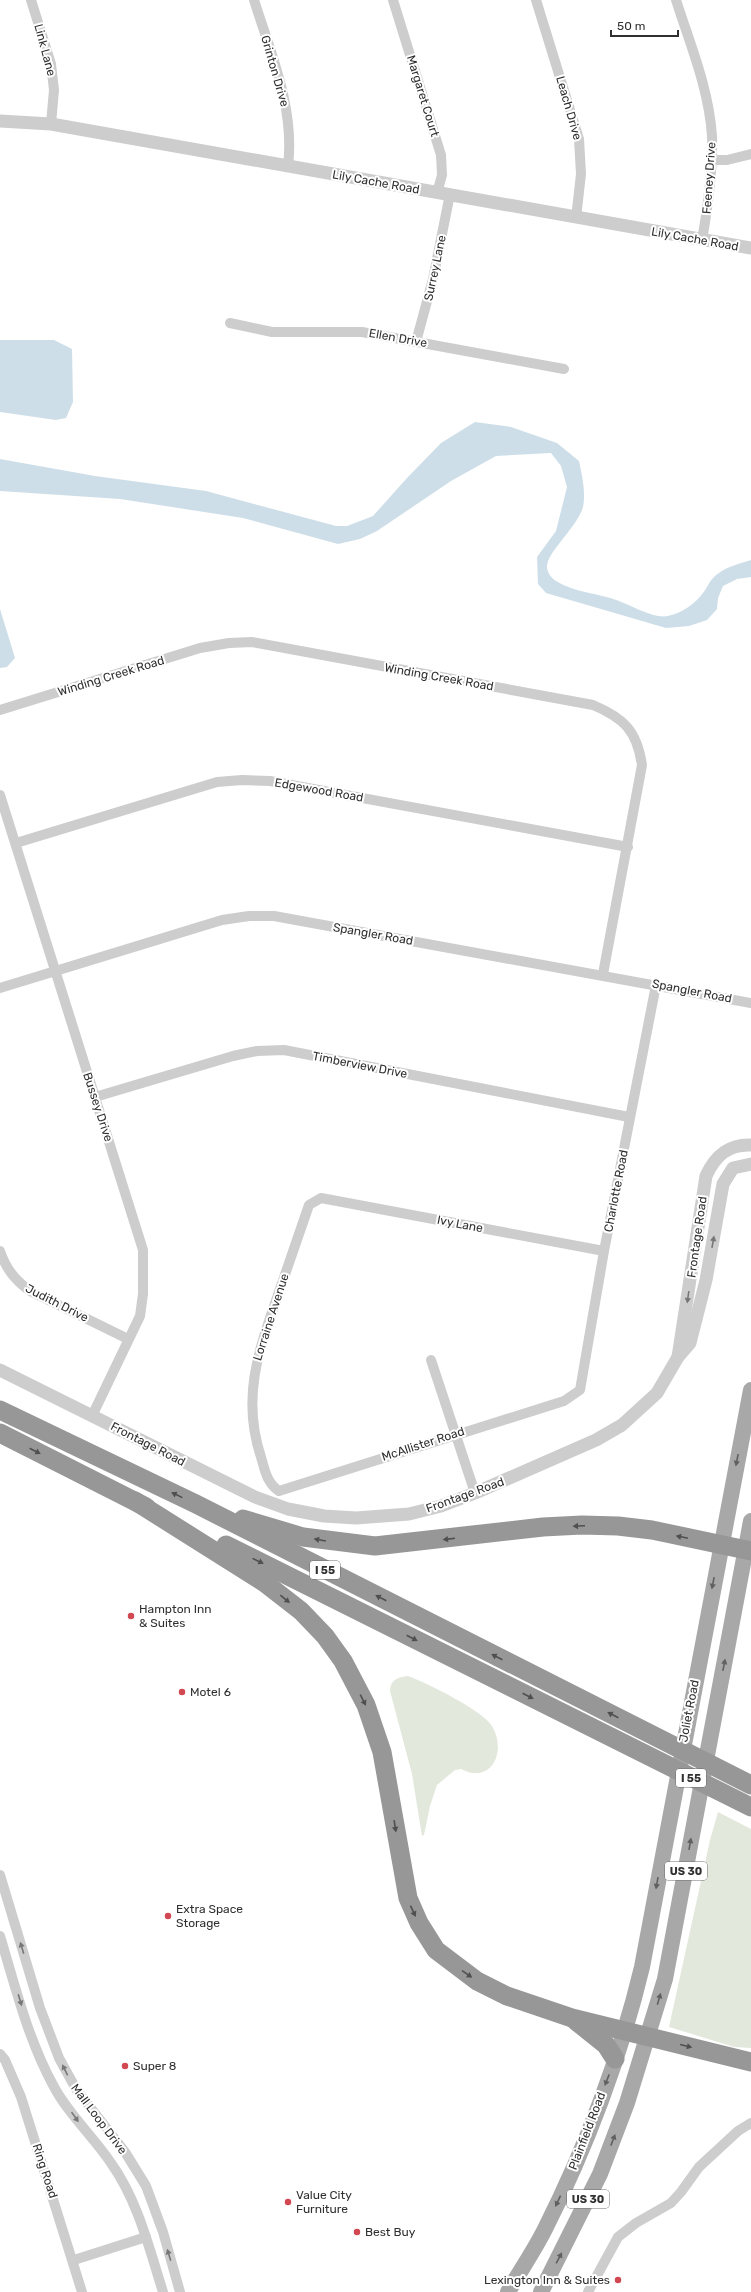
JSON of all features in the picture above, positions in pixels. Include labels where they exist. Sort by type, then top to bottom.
[{"type":"highway","name":"I 55","points":[[0,1410],[196,1504],[746,1783]]},
{"type":"highway","name":"I 55","points":[[0,1433],[745,1804]]},
{"type":"highway","points":[[135,1501],[265,1583],[310,1621],[325,1636],[343,1661],[366,1705],[382,1752],[408,1898],[419,1923],[436,1950],[477,1982],[572,2018],[751,2062]]},
{"type":"highway","points":[[196,1504],[303,1537],[375,1546],[543,1527],[582,1525],[618,1526],[652,1530],[748,1550]]},
{"type":"highway","points":[[572,2018],[606,2045],[615,2059]]},
{"type":"main road","name":"Joliet Road","points":[[625,2031],[642,1967],[720,1545],[751,1390]]},
{"type":"main road","name":"US 30","points":[[541,2292],[600,2174],[625,2109],[649,2037],[665,1979],[748,1550],[751,1520]]},
{"type":"main road","name":"Plainfield Road","points":[[508,2292],[545,2230],[577,2159],[625,2031]]},
{"type":"street","name":"Link Lane","points":[[31,0],[51,64],[54,90],[51,124]]},
{"type":"street","name":"Grinton Drive","points":[[254,0],[285,99],[290,144],[288,166]]},
{"type":"street","name":"Margaret Court","points":[[393,0],[441,155],[443,194]]},
{"type":"street","name":"Leach Drive","points":[[536,0],[579,139],[582,174],[576,218]]},
{"type":"street","name":"Feeney Drive","points":[[676,0],[703,83],[712,135],[712,160],[702,240]]},
{"type":"street","name":"Lily Cache Road","points":[[0,121],[51,124],[751,248]]},
{"type":"street","points":[[712,160],[727,160],[751,154]]},
{"type":"street","name":"Surrey Lane","points":[[416,342],[432,285],[443,194]]},
{"type":"street","name":"Ellen Drive","points":[[230,323],[272,332],[362,332],[564,369]]},
{"type":"street","name":"Winding Creek Road","points":[[0,710],[200,648],[229,643],[252,642],[592,705],[610,712],[623,722],[634,734],[640,748],[642,765],[603,974]]},
{"type":"street","name":"Edgewood Road","points":[[16,844],[217,782],[242,780],[270,781],[628,846]]},
{"type":"street","name":"Bussey Drive","points":[[0,795],[143,1250],[142,1301],[140,1316],[92,1416]]},
{"type":"street","name":"Spangler Road","points":[[0,988],[222,920],[249,916],[274,916],[603,974],[751,1003]]},
{"type":"street","name":"Charlotte Road","points":[[575,1395],[580,1390],[629,1117],[656,984]]},
{"type":"street","name":"Timberview Drive","points":[[95,1097],[233,1056],[257,1051],[284,1050],[629,1117]]},
{"type":"street","name":"Frontage Road","points":[[678,1357],[706,1176],[712,1163],[721,1152],[734,1147],[751,1144]]},
{"type":"street","name":"Frontage Road","points":[[0,1370],[255,1497],[288,1509],[356,1518],[401,1515],[441,1506],[596,1440],[622,1425],[657,1393],[678,1357],[690,1343],[706,1280],[723,1184],[733,1168],[751,1164]]},
{"type":"street","name":"Ivy Lane","points":[[315,1200],[321,1198],[604,1251]]},
{"type":"street","name":"Lorraine Avenue","points":[[272,1486],[260,1454],[254,1427],[252,1400],[254,1369],[261,1343],[309,1205],[315,1200]]},
{"type":"street","name":"Judith Drive","points":[[0,1251],[7,1269],[17,1281],[30,1291],[128,1339]]},
{"type":"street","points":[[431,1360],[474,1493]]},
{"type":"street","name":"McAllister Road","points":[[272,1486],[279,1491],[455,1434],[564,1401],[575,1395]]},
{"type":"street","name":"Mall Loop Drive","points":[[0,1875],[40,2008],[59,2058],[76,2089],[125,2152],[146,2186],[163,2232],[180,2292]]},
{"type":"street","name":"Mall Loop Drive","points":[[0,1936],[24,2014],[54,2086],[76,2120],[111,2162],[130,2193],[146,2238],[162,2292]]},
{"type":"street","name":"Ring Road","points":[[0,2054],[5,2060],[21,2097],[74,2260],[82,2292]]},
{"type":"street","points":[[588,2292],[618,2237],[636,2223],[671,2203],[705,2161],[738,2131],[751,2123]]},
{"type":"street","points":[[74,2260],[146,2238]]},
{"type":"shaded area","points":[[0,340],[54,340],[72,349],[73,402],[66,418],[56,420],[0,412]]},
{"type":"shaded area","points":[[475,422],[511,427],[557,443],[579,461],[584,490],[583,507],[575,522],[552,553],[547,566],[548,572],[552,578],[563,585],[611,598],[650,614],[657,616],[668,616],[678,613],[692,604],[700,597],[713,578],[727,568],[751,560],[751,577],[737,579],[723,586],[718,598],[717,609],[707,620],[689,626],[666,628],[546,593],[538,584],[537,557],[556,531],[567,487],[561,466],[551,453],[496,456],[451,481],[377,531],[360,539],[338,544],[243,518],[120,499],[0,491],[0,459],[95,476],[206,491],[336,526],[347,526],[373,516],[441,443]]},
{"type":"shaded area","points":[[0,609],[15,658],[7,667],[0,668]]},
{"type":"shaded area","points":[[408,1676],[440,1691],[477,1712],[492,1726],[498,1746],[494,1763],[488,1769],[481,1773],[472,1773],[461,1769],[455,1770],[437,1785],[430,1806],[424,1835],[422,1836],[412,1774],[390,1691],[391,1684],[395,1680]]},
{"type":"shaded area","points":[[718,1812],[751,1829],[751,2048],[734,2047],[669,2027],[710,1840]]},
{"type":"place","name":"Hampton Inn & Suites","points":[[131,1616]]},
{"type":"place","name":"Motel 6","points":[[182,1692]]},
{"type":"place","name":"Extra Space Storage","points":[[168,1916]]},
{"type":"place","name":"Super 8","points":[[125,2066]]},
{"type":"place","name":"Value City Furniture","points":[[288,2202]]},
{"type":"place","name":"Best Buy","points":[[357,2232]]},
{"type":"place","name":"Lexington Inn & Suites","points":[[618,2280]]}]
